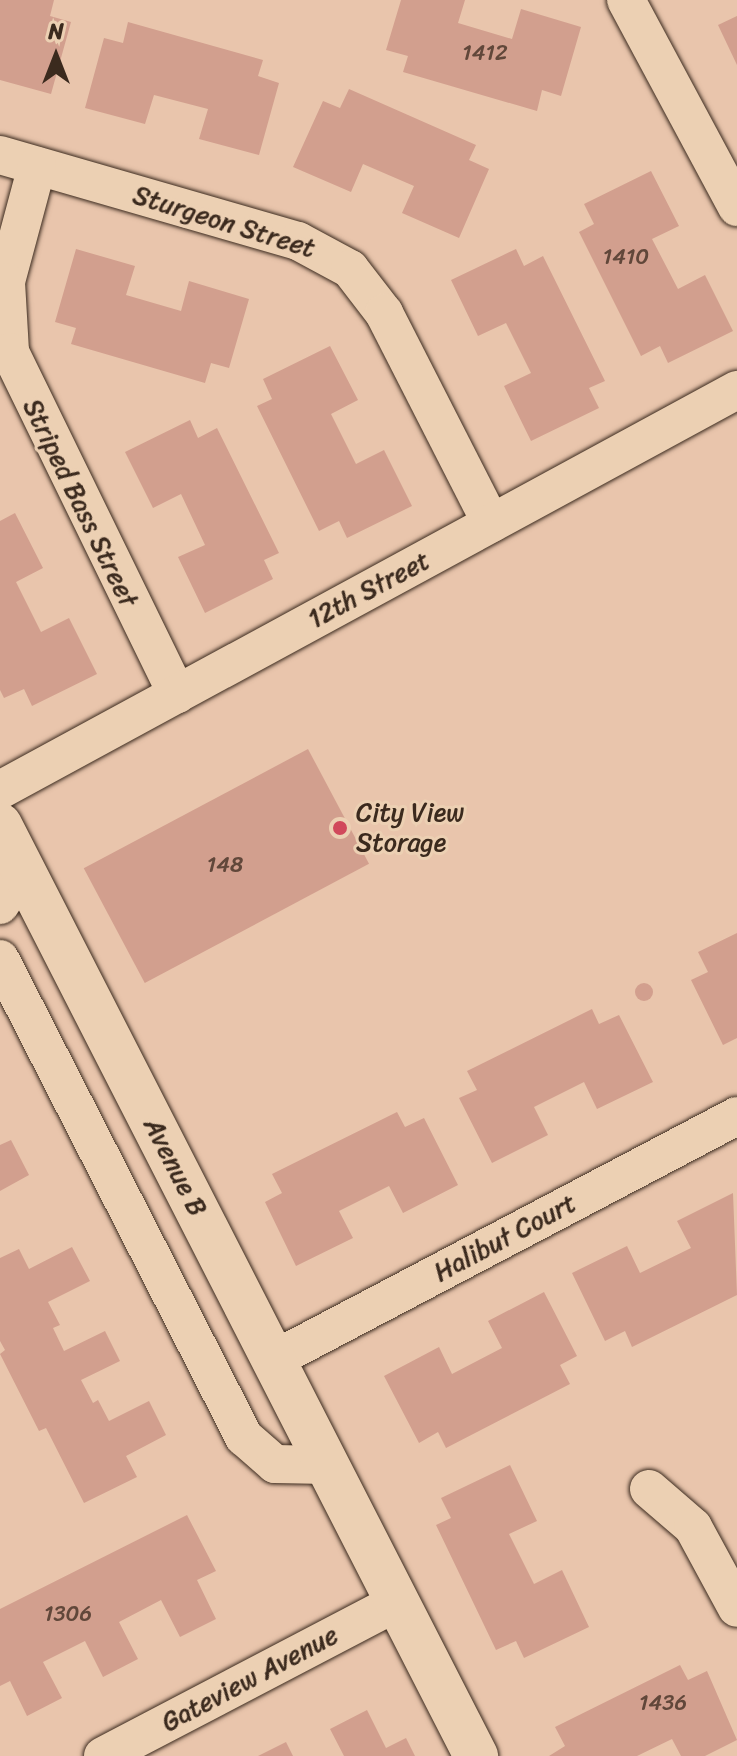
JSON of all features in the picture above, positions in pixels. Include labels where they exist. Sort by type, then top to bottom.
[{"type":"street","points":[[626,0],[737,207]]},
{"type":"street","name":"Sturgeon Street","points":[[0,155],[298,241],[350,269],[384,313],[491,523]]},
{"type":"street","name":"Striped Bass Street","points":[[37,166],[6,282],[10,352],[177,694]]},
{"type":"street","name":"12th Street","points":[[0,790],[737,390]]},
{"type":"street","name":"Avenue B","points":[[0,825],[11,887],[273,1360],[476,1756]]},
{"type":"street","points":[[0,959],[244,1437],[275,1464],[327,1465]]},
{"type":"street","name":"Halibut Court","points":[[273,1360],[737,1116]]},
{"type":"street","points":[[649,1489],[693,1527],[737,1608]]},
{"type":"street","name":"Gateview Avenue","points":[[103,1756],[397,1602]]},
{"type":"building","points":[[0,0],[54,0],[50,16],[71,22],[51,94],[0,80]]},
{"type":"building","points":[[401,0],[465,0],[458,23],[512,39],[521,9],[581,27],[561,96],[542,90],[537,111],[403,72],[408,56],[386,50]]},
{"type":"building","points":[[737,16],[737,65],[718,25]]},
{"type":"building","points":[[128,22],[263,60],[258,76],[279,83],[259,155],[199,139],[208,109],[154,95],[145,124],[85,108],[104,38],[123,43]]},
{"type":"building","points":[[349,89],[476,145],[469,160],[489,169],[459,238],[402,213],[414,186],[363,164],[351,192],[293,167],[323,101],[340,108]]},
{"type":"building","points":[[651,171],[679,226],[652,239],[678,289],[705,275],[733,331],[668,363],[660,346],[641,356],[579,232],[594,224],[584,204]]},
{"type":"building","points":[[76,249],[135,266],[126,295],[181,311],[189,281],[249,299],[229,368],[211,363],[205,383],[71,344],[76,328],[55,322]]},
{"type":"building","points":[[516,249],[524,266],[543,256],[605,381],[589,388],[599,408],[531,441],[504,386],[531,373],[506,323],[478,336],[451,280]]},
{"type":"building","points":[[330,346],[358,400],[331,414],[356,464],[384,450],[412,506],[347,538],[339,521],[319,531],[257,406],[272,399],[263,379]]},
{"type":"building","points":[[190,420],[198,438],[217,428],[279,553],[264,560],[273,579],[205,613],[178,557],[205,545],[181,494],[153,508],[125,452]]},
{"type":"building","points":[[15,513],[43,568],[16,582],[41,632],[69,618],[97,674],[32,706],[24,689],[4,698],[0,690],[0,521]]},
{"type":"building","points":[[308,749],[369,864],[145,983],[84,868]]},
{"type":"building","points":[[737,933],[737,1038],[723,1045],[691,980],[708,972],[698,952]]},
{"type":"building","points":[[640,983],[648,983],[653,992],[651,999],[640,1001],[635,996],[635,988]]},
{"type":"building","points":[[592,1009],[599,1024],[619,1015],[653,1082],[597,1109],[584,1082],[534,1107],[548,1135],[492,1163],[459,1098],[477,1090],[467,1071]]},
{"type":"building","points":[[397,1112],[405,1127],[424,1118],[458,1185],[403,1213],[389,1186],[339,1211],[353,1238],[296,1266],[265,1202],[282,1193],[272,1174]]},
{"type":"building","points":[[11,1140],[29,1175],[0,1191],[0,1145]]},
{"type":"building","points":[[733,1193],[737,1295],[632,1347],[625,1331],[605,1341],[572,1273],[627,1246],[640,1273],[691,1248],[677,1221]]},
{"type":"building","points":[[72,1247],[90,1281],[48,1302],[60,1325],[53,1328],[64,1351],[105,1331],[120,1361],[81,1380],[93,1403],[98,1400],[109,1421],[149,1401],[166,1435],[126,1456],[137,1477],[84,1503],[46,1428],[39,1431],[0,1354],[5,1350],[0,1341],[0,1258],[19,1249],[29,1269]]},
{"type":"building","points":[[544,1292],[577,1356],[560,1365],[570,1384],[446,1448],[438,1432],[419,1443],[384,1376],[439,1347],[452,1374],[502,1348],[488,1321]]},
{"type":"building","points":[[510,1465],[537,1521],[509,1534],[534,1584],[562,1570],[589,1627],[524,1658],[516,1641],[496,1650],[436,1525],[451,1518],[441,1498]]},
{"type":"building","points":[[187,1515],[216,1571],[197,1580],[216,1619],[180,1637],[161,1600],[119,1622],[138,1659],[103,1677],[85,1641],[43,1662],[62,1698],[27,1716],[10,1681],[0,1686],[0,1609]]},
{"type":"building","points":[[680,1665],[688,1680],[707,1671],[737,1740],[705,1756],[681,1756],[672,1739],[637,1756],[549,1756],[565,1746],[555,1727]]},
{"type":"building","points":[[367,1710],[386,1748],[406,1738],[415,1756],[344,1756],[330,1729]]},
{"type":"building","points":[[286,1742],[293,1756],[258,1756]]},
{"type":"place","name":"City View Storage","points":[[340,828]]}]
